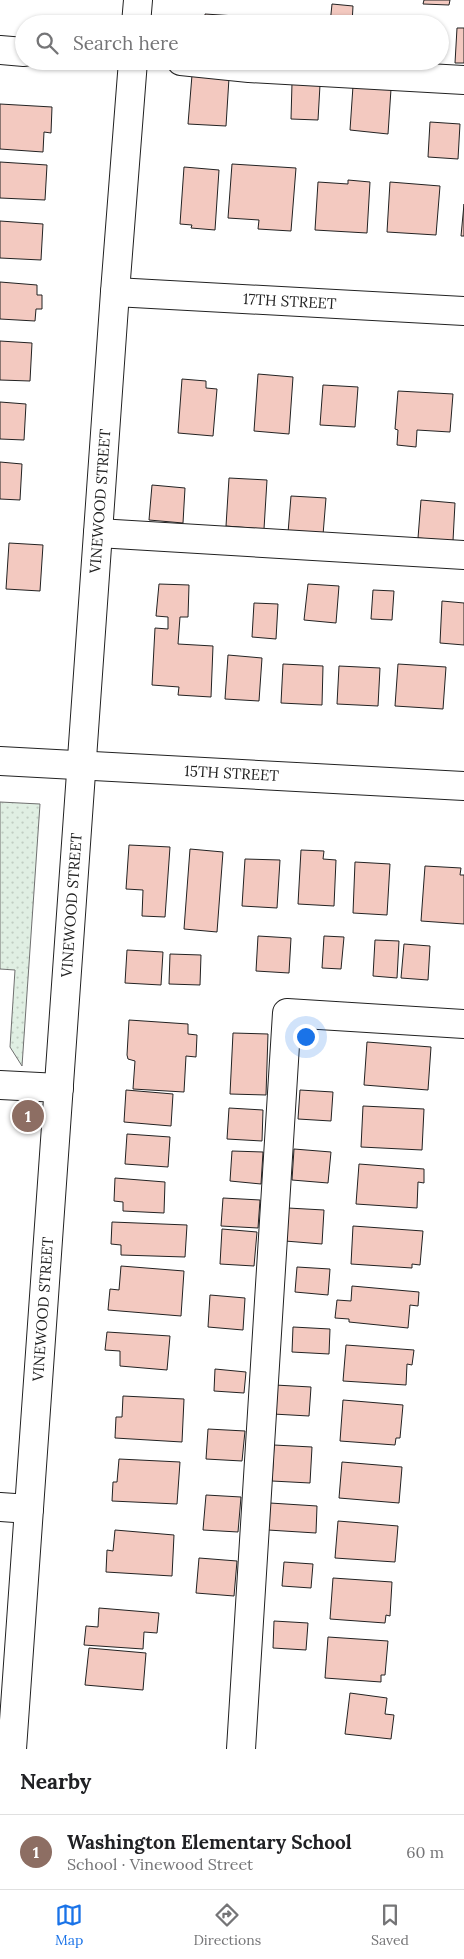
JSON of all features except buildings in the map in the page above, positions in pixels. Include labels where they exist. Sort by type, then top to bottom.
[{"type":"street","points":[[137,15],[138,0]]},
{"type":"street","points":[[0,50],[15,51]]},
{"type":"street","name":"VINEWOOD STREET","points":[[12,1749],[10,1633],[12,1580],[28,1509],[132,70]]},
{"type":"street","points":[[285,70],[464,80]]},
{"type":"street","name":"17TH STREET","points":[[115,292],[464,311]]},
{"type":"street","points":[[98,533],[464,554]]},
{"type":"street","name":"15TH STREET","points":[[0,761],[464,786]]},
{"type":"street","points":[[241,1749],[287,1013],[464,1024]]},
{"type":"street","points":[[0,1085],[59,1088]]},
{"type":"street","points":[[0,1507],[28,1509]]},
{"type":"green space","points":[[0,802],[40,804],[22,1066],[10,1047],[15,970],[0,969]]},
{"type":"place","name":"Washington Elementary School","points":[[28,1116]]}]
